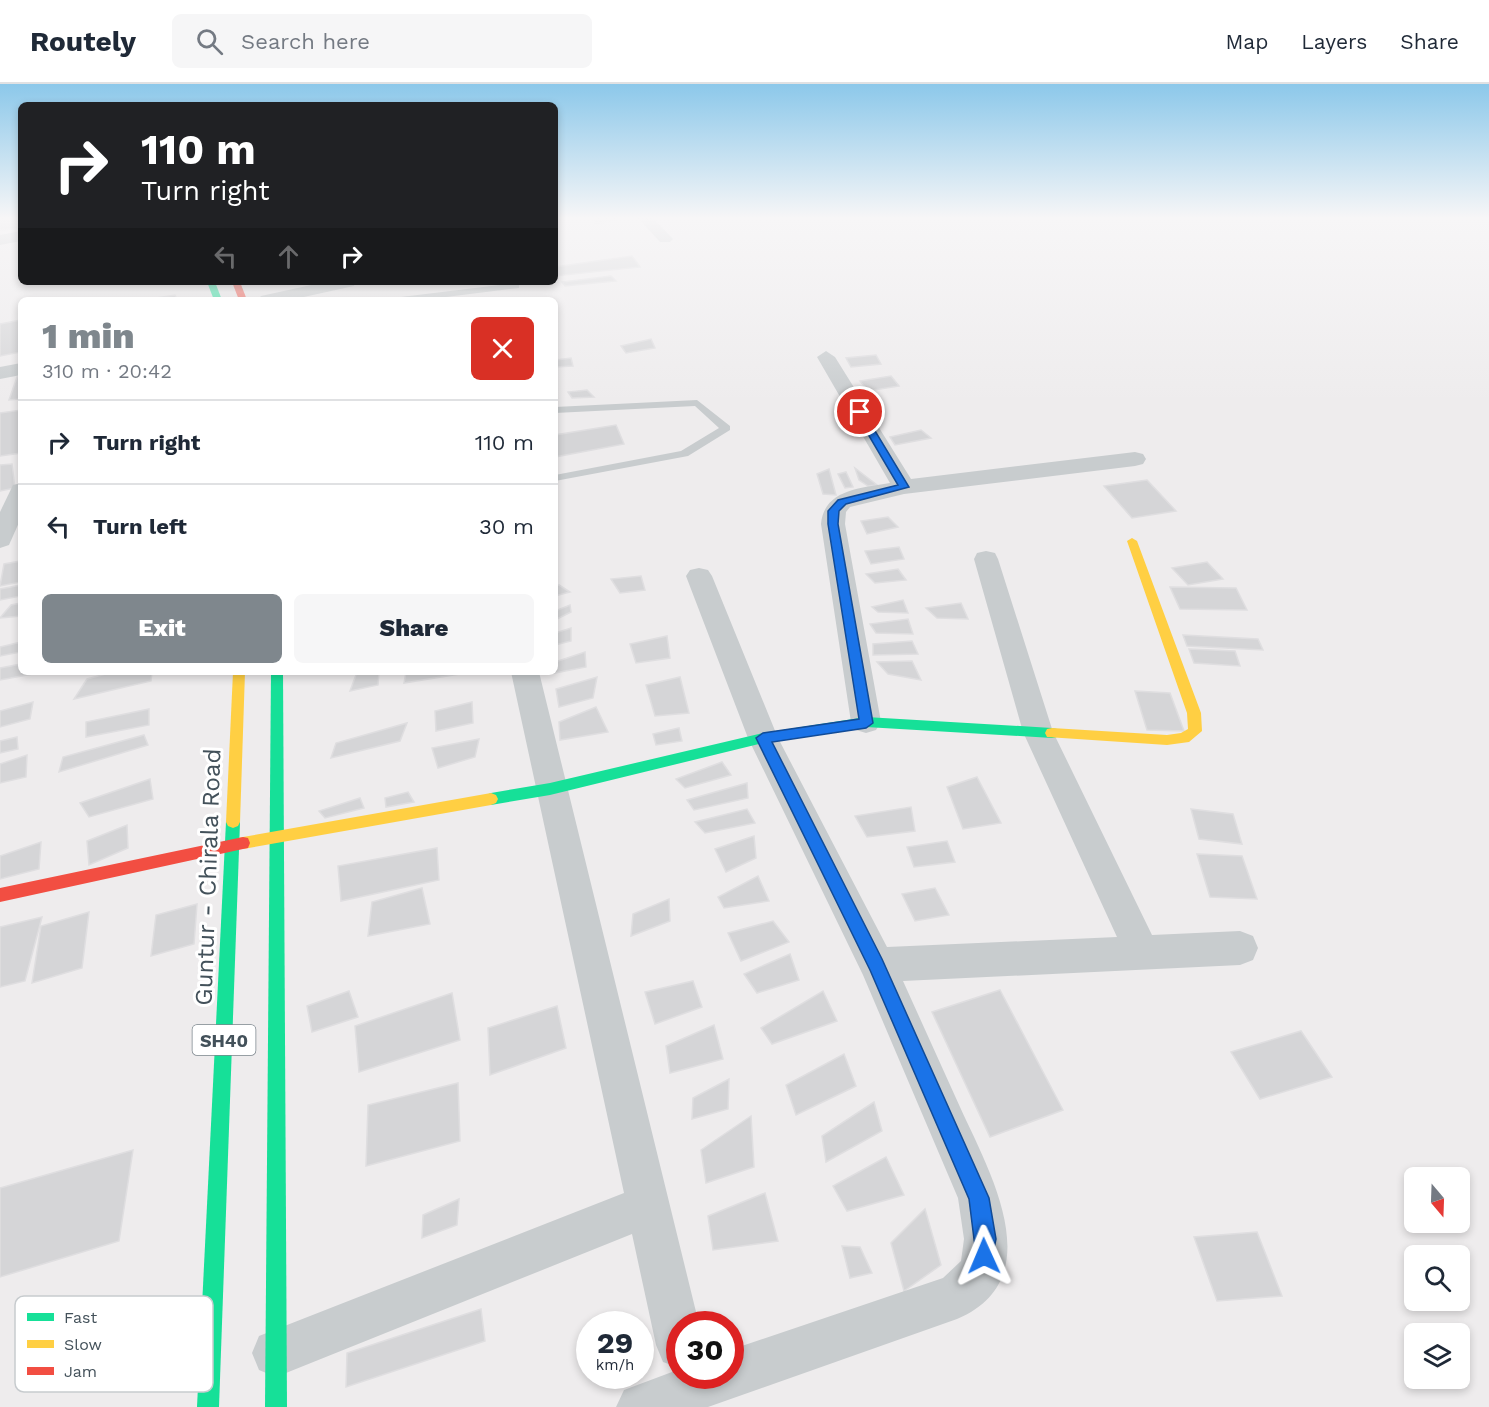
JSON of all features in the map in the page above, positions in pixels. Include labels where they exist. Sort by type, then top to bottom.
[{"type":"main road","points":[[0,896],[232,847],[278,835],[550,789],[763,738],[866,723],[1167,740],[1184,738],[1195,731],[1194,713],[1132,541]]},
{"type":"main road","name":"Guntur - Chirala Road","points":[[213,1296],[239,675]]},
{"type":"main road","name":"SH40","points":[[276,1407],[277,675]]},
{"type":"main road","name":"Guntur - Chirala Road","points":[[208,1407],[209,1392]]},
{"type":"street","points":[[280,297],[334,285]]},
{"type":"street","points":[[0,359],[18,356]]},
{"type":"street","points":[[826,357],[904,487]]},
{"type":"street","points":[[0,373],[18,370]]},
{"type":"street","points":[[866,723],[833,524],[834,511],[842,502],[904,487],[1135,459]]},
{"type":"street","points":[[18,497],[0,542],[18,540]]},
{"type":"street","points":[[986,559],[1038,732],[1141,950]]},
{"type":"street","points":[[699,576],[763,738],[876,965],[979,1198],[986,1239],[982,1272],[957,1296],[744,1364]]},
{"type":"street","points":[[526,675],[647,1206],[680,1311]]},
{"type":"street","points":[[876,965],[1141,950],[1240,948]]},
{"type":"street","points":[[276,1353],[647,1206]]},
{"type":"street","points":[[641,1407],[678,1389]]},
{"type":"lane","points":[[426,297],[516,286]]},
{"type":"lane","points":[[558,410],[697,403],[726,428],[684,454],[558,477]]},
{"type":"building","points":[[580,280],[616,281],[565,286],[562,282]]},
{"type":"building","points":[[18,321],[18,353],[0,356],[0,324]]},
{"type":"building","points":[[651,339],[655,348],[626,353],[621,346]]},
{"type":"building","points":[[876,355],[881,364],[851,367],[846,358]]},
{"type":"building","points":[[571,358],[573,366],[558,367],[558,360]]},
{"type":"building","points":[[891,376],[899,386],[868,391],[860,381]]},
{"type":"building","points":[[17,377],[18,399],[9,400]]},
{"type":"building","points":[[587,390],[594,397],[572,398],[568,392]]},
{"type":"building","points":[[18,410],[18,453],[0,456],[0,413]]},
{"type":"building","points":[[616,425],[624,444],[558,456],[558,435]]},
{"type":"building","points":[[921,430],[931,438],[895,445],[890,437]]},
{"type":"building","points":[[12,464],[15,488],[0,491],[0,465]]},
{"type":"building","points":[[855,468],[877,485],[868,486],[859,480]]},
{"type":"building","points":[[829,469],[836,495],[823,494],[817,474]]},
{"type":"building","points":[[846,472],[853,487],[845,488],[838,474]]},
{"type":"building","points":[[1147,480],[1176,511],[1132,518],[1104,486]]},
{"type":"building","points":[[888,517],[898,527],[867,534],[861,521]]},
{"type":"building","points":[[899,547],[904,559],[871,564],[865,551]]},
{"type":"building","points":[[18,562],[18,583],[0,586],[4,564]]},
{"type":"building","points":[[1207,562],[1223,579],[1188,585],[1172,568]]},
{"type":"building","points":[[898,569],[906,580],[875,583],[866,574]]},
{"type":"building","points":[[641,576],[645,590],[620,593],[611,579]]},
{"type":"building","points":[[559,585],[570,592],[558,595]]},
{"type":"building","points":[[18,586],[18,597],[0,600],[0,589]]},
{"type":"building","points":[[1170,587],[1236,588],[1247,610],[1180,609]]},
{"type":"building","points":[[903,600],[908,613],[878,612],[872,607]]},
{"type":"building","points":[[961,603],[968,619],[937,618],[926,608]]},
{"type":"building","points":[[18,604],[18,616],[0,618],[11,605]]},
{"type":"building","points":[[570,605],[571,612],[558,618],[558,610]]},
{"type":"building","points":[[908,619],[913,634],[876,633],[870,624]]},
{"type":"building","points":[[571,628],[571,641],[558,644],[558,632]]},
{"type":"building","points":[[1183,635],[1258,639],[1263,650],[1187,646]]},
{"type":"building","points":[[667,636],[670,658],[636,663],[630,644]]},
{"type":"building","points":[[912,641],[918,654],[873,655],[873,644]]},
{"type":"building","points":[[18,643],[18,653],[0,656],[0,647]]},
{"type":"building","points":[[1189,649],[1235,651],[1240,666],[1194,663]]},
{"type":"building","points":[[585,652],[586,667],[558,672],[558,661]]},
{"type":"building","points":[[912,661],[921,680],[888,674],[877,662]]},
{"type":"building","points":[[18,665],[18,675],[27,675],[0,680],[0,668]]},
{"type":"building","points":[[102,675],[152,675],[151,681],[74,699],[87,679]]},
{"type":"building","points":[[356,675],[379,675],[378,685],[350,691]]},
{"type":"building","points":[[405,675],[453,675],[404,683]]},
{"type":"building","points":[[597,677],[593,698],[559,707],[556,689]]},
{"type":"building","points":[[680,677],[689,713],[655,716],[646,685]]},
{"type":"building","points":[[1135,691],[1170,693],[1184,731],[1147,730]]},
{"type":"building","points":[[33,702],[30,719],[0,727],[0,711]]},
{"type":"building","points":[[472,702],[473,723],[436,731],[435,711]]},
{"type":"building","points":[[596,707],[608,732],[560,740],[559,722]]},
{"type":"building","points":[[149,709],[149,725],[86,737],[86,722]]},
{"type":"building","points":[[407,723],[400,741],[331,758],[336,743]]},
{"type":"building","points":[[679,728],[682,741],[656,745],[653,734]]},
{"type":"building","points":[[144,735],[148,745],[59,772],[63,757]]},
{"type":"building","points":[[17,737],[18,749],[0,753],[0,741]]},
{"type":"building","points":[[479,739],[475,757],[438,768],[432,748]]},
{"type":"building","points":[[27,755],[26,777],[0,783],[0,764]]},
{"type":"building","points":[[722,762],[731,775],[685,788],[676,779]]},
{"type":"building","points":[[977,777],[1001,823],[963,829],[947,787]]},
{"type":"building","points":[[150,779],[153,799],[89,817],[80,803]]},
{"type":"building","points":[[747,783],[748,798],[694,810],[687,800]]},
{"type":"building","points":[[408,792],[414,802],[386,807],[385,798]]},
{"type":"building","points":[[360,798],[364,808],[325,818],[319,811]]},
{"type":"building","points":[[911,807],[915,831],[867,837],[855,816]]},
{"type":"building","points":[[747,809],[755,823],[705,833],[695,822]]},
{"type":"building","points":[[1191,809],[1233,814],[1242,844],[1199,839]]},
{"type":"building","points":[[127,825],[128,848],[89,865],[87,841]]},
{"type":"building","points":[[754,836],[756,858],[726,872],[715,849]]},
{"type":"building","points":[[947,841],[955,862],[914,867],[907,847]]},
{"type":"building","points":[[41,842],[39,869],[0,879],[0,856]]},
{"type":"building","points":[[437,848],[439,880],[341,901],[338,866]]},
{"type":"building","points":[[1197,854],[1242,856],[1257,899],[1210,897]]},
{"type":"building","points":[[758,876],[769,901],[724,908],[718,897]]},
{"type":"building","points":[[422,888],[430,924],[368,936],[372,902]]},
{"type":"building","points":[[935,888],[949,915],[915,921],[902,894]]},
{"type":"building","points":[[669,899],[670,921],[631,936],[633,914]]},
{"type":"building","points":[[197,904],[194,944],[151,956],[156,915]]},
{"type":"building","points":[[89,912],[82,968],[32,983],[41,926]]},
{"type":"building","points":[[42,917],[25,981],[0,987],[0,927]]},
{"type":"building","points":[[773,921],[789,942],[741,961],[728,933]]},
{"type":"building","points":[[790,954],[799,980],[757,993],[744,974]]},
{"type":"building","points":[[693,981],[702,1007],[655,1024],[645,992]]},
{"type":"building","points":[[1000,990],[1063,1110],[990,1137],[932,1012]]},
{"type":"building","points":[[349,991],[358,1017],[312,1032],[307,1006]]},
{"type":"building","points":[[823,991],[837,1021],[772,1044],[761,1028]]},
{"type":"building","points":[[452,993],[460,1040],[359,1072],[355,1026]]},
{"type":"building","points":[[557,1006],[566,1048],[490,1075],[488,1028]]},
{"type":"building","points":[[714,1025],[723,1059],[670,1073],[666,1046]]},
{"type":"building","points":[[1301,1031],[1332,1077],[1260,1099],[1231,1052]]},
{"type":"building","points":[[844,1054],[856,1086],[796,1115],[786,1085]]},
{"type":"building","points":[[729,1079],[728,1109],[692,1119],[693,1098]]},
{"type":"building","points":[[458,1083],[460,1141],[366,1166],[368,1105]]},
{"type":"building","points":[[874,1102],[882,1131],[826,1162],[822,1136]]},
{"type":"building","points":[[751,1116],[754,1167],[706,1183],[701,1150]]},
{"type":"building","points":[[133,1150],[119,1241],[0,1277],[0,1188]]},
{"type":"building","points":[[886,1157],[904,1195],[847,1211],[833,1186]]},
{"type":"building","points":[[765,1193],[778,1241],[713,1250],[708,1216]]},
{"type":"building","points":[[459,1199],[457,1225],[422,1238],[423,1215]]},
{"type":"building","points":[[925,1209],[941,1265],[904,1291],[891,1243]]},
{"type":"building","points":[[1257,1232],[1282,1296],[1217,1301],[1194,1237]]},
{"type":"building","points":[[842,1246],[860,1247],[872,1273],[850,1278]]},
{"type":"building","points":[[481,1309],[485,1341],[346,1387],[347,1353]]},
{"type":"traffic: fast","points":[[212,285],[217,297]]},
{"type":"traffic: fast","points":[[276,1407],[277,675]]},
{"type":"traffic: fast","points":[[491,799],[550,789],[763,738],[866,722],[1052,733]]},
{"type":"traffic: fast","points":[[213,1296],[233,822]]},
{"type":"traffic: fast","points":[[208,1407],[209,1392]]},
{"type":"traffic: slow","points":[[1052,733],[1167,740],[1184,738],[1195,731],[1194,713],[1132,541]]},
{"type":"traffic: slow","points":[[233,822],[239,675]]},
{"type":"traffic: slow","points":[[243,843],[491,799]]},
{"type":"traffic: jam","points":[[237,285],[242,297]]},
{"type":"traffic: jam","points":[[0,895],[243,843]]},
{"type":"route","points":[[860,412],[904,487],[861,495],[842,502],[834,511],[833,524],[866,723],[763,738],[876,965],[979,1198],[986,1239],[984,1256]]}]
